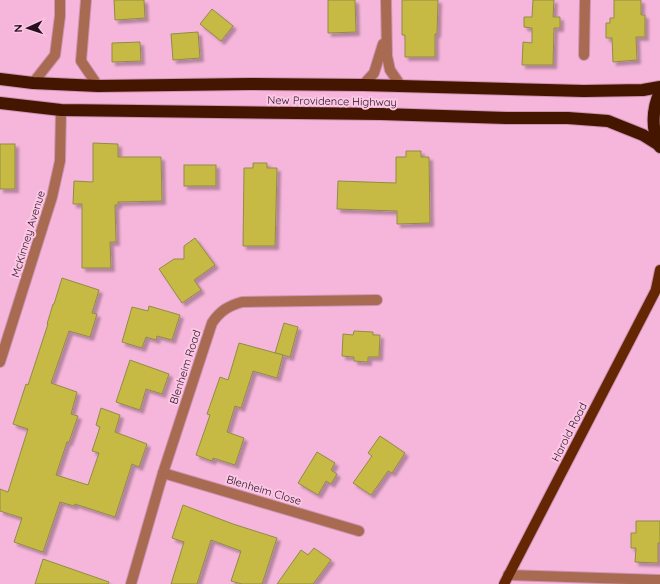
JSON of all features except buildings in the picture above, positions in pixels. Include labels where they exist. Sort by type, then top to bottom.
[{"type":"highway","name":"New Providence Highway","points":[[0,79],[33,83],[98,86],[241,84],[363,85],[584,91],[643,90],[660,87]]},
{"type":"highway","points":[[659,146],[654,129],[653,112],[660,92]]},
{"type":"highway","name":"New Providence Highway","points":[[0,103],[61,110],[568,118],[608,121],[643,135],[659,146]]},
{"type":"main road","name":"Harold Road","points":[[506,580],[658,286],[660,270]]},
{"type":"street","points":[[33,83],[55,55],[60,16],[60,0]]},
{"type":"street","points":[[86,0],[82,61],[98,86]]},
{"type":"street","points":[[386,0],[387,56],[390,70],[401,86]]},
{"type":"street","points":[[584,55],[585,0]]},
{"type":"street","points":[[363,85],[374,73],[386,34]]},
{"type":"street","name":"McKinney Avenue","points":[[0,362],[52,197],[60,161],[61,110]]},
{"type":"street","name":"Blenheim Road","points":[[131,584],[163,473],[212,323],[218,315],[224,309],[242,302],[377,300]]},
{"type":"street","name":"Blenheim Close","points":[[163,473],[359,531]]},
{"type":"street","points":[[506,580],[660,580]]}]
